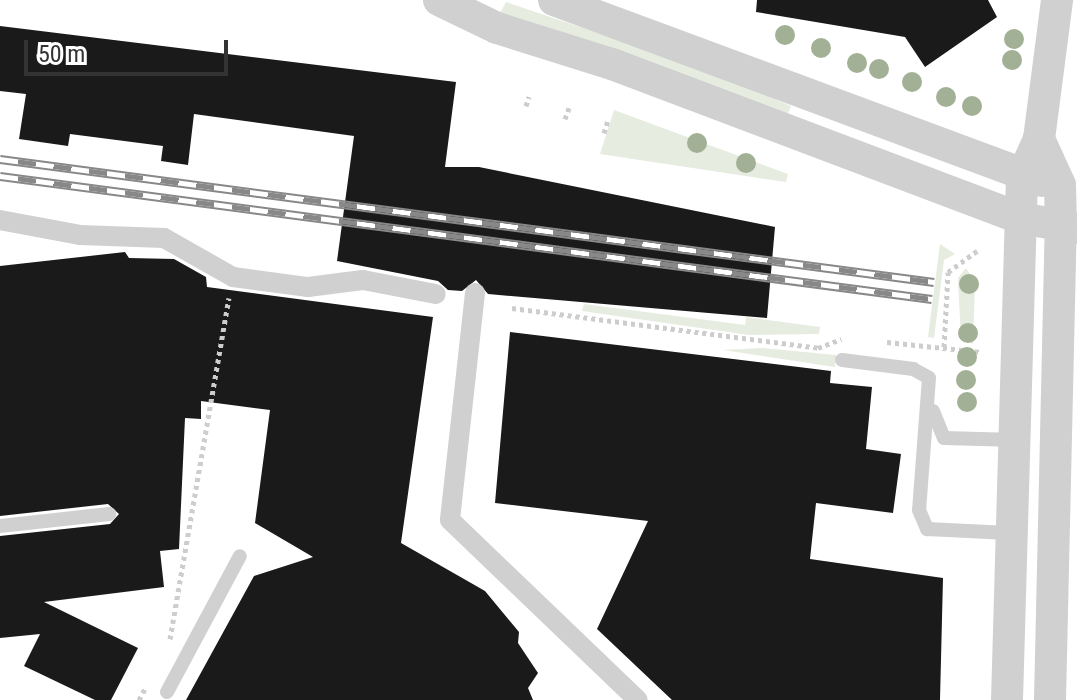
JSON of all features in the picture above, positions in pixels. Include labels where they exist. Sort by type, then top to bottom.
[{"type":"street","points":[[439,0],[497,28],[612,64],[1020,218],[1069,228]]},
{"type":"street","points":[[554,0],[1022,177],[1068,186]]},
{"type":"street","points":[[1007,700],[1009,533],[1017,440],[1022,177],[1039,139],[1057,0]]},
{"type":"street","points":[[1039,139],[1068,186],[1069,228],[1050,700]]},
{"type":"street","points":[[0,220],[80,235],[164,238],[233,277],[308,287],[363,280],[436,294]]},
{"type":"street","points":[[475,293],[450,520],[638,700]]},
{"type":"lane","points":[[842,360],[922,371],[932,389],[920,522],[927,529],[1009,533]]},
{"type":"lane","points":[[931,407],[944,438],[1017,440]]},
{"type":"lane","points":[[0,526],[109,514]]},
{"type":"lane","points":[[167,692],[240,556]]},
{"type":"path","points":[[526,106],[529,96]]},
{"type":"path","points":[[565,119],[569,108]]},
{"type":"path","points":[[604,133],[608,120]]},
{"type":"path","points":[[944,347],[948,272],[978,250]]},
{"type":"path","points":[[165,648],[233,277]]},
{"type":"path","points":[[512,308],[818,348],[849,339]]},
{"type":"path","points":[[880,342],[981,352]]},
{"type":"path","points":[[139,700],[152,674]]},
{"type":"shaded area","points":[[506,2],[705,69],[791,106],[787,116],[500,13]]},
{"type":"shaded area","points":[[614,110],[788,174],[786,182],[600,154]]},
{"type":"shaded area","points":[[940,244],[955,254],[944,260],[934,338],[928,337]]},
{"type":"shaded area","points":[[966,268],[975,282],[973,344],[961,339],[958,278]]},
{"type":"shaded area","points":[[584,304],[745,325],[746,317],[820,327],[819,334],[749,335],[582,311]]},
{"type":"shaded area","points":[[762,348],[836,355],[835,367],[723,350]]},
{"type":"building","points":[[757,0],[988,0],[997,17],[925,67],[905,37],[756,12]]},
{"type":"building","points":[[0,26],[456,82],[445,167],[479,167],[775,227],[767,318],[488,294],[476,280],[462,291],[448,290],[438,281],[337,261],[354,136],[194,114],[188,165],[161,161],[163,146],[70,134],[68,146],[19,139],[26,94],[0,91]]},
{"type":"building","points":[[125,252],[129,258],[174,259],[206,277],[207,287],[433,317],[401,543],[485,591],[519,632],[518,643],[538,673],[528,688],[533,700],[186,700],[254,576],[313,557],[255,523],[270,410],[201,401],[201,419],[185,418],[179,549],[160,551],[164,587],[44,602],[138,648],[111,700],[95,700],[24,666],[40,634],[0,638],[0,536],[110,524],[119,514],[108,504],[0,516],[0,266]]},
{"type":"building","points":[[510,332],[831,371],[830,383],[872,387],[866,449],[901,454],[893,513],[816,503],[810,559],[943,578],[940,700],[672,700],[597,629],[648,521],[495,503]]},
{"type":"railway","points":[[0,159],[934,282]]},
{"type":"railway","points":[[0,176],[932,299]]}]
